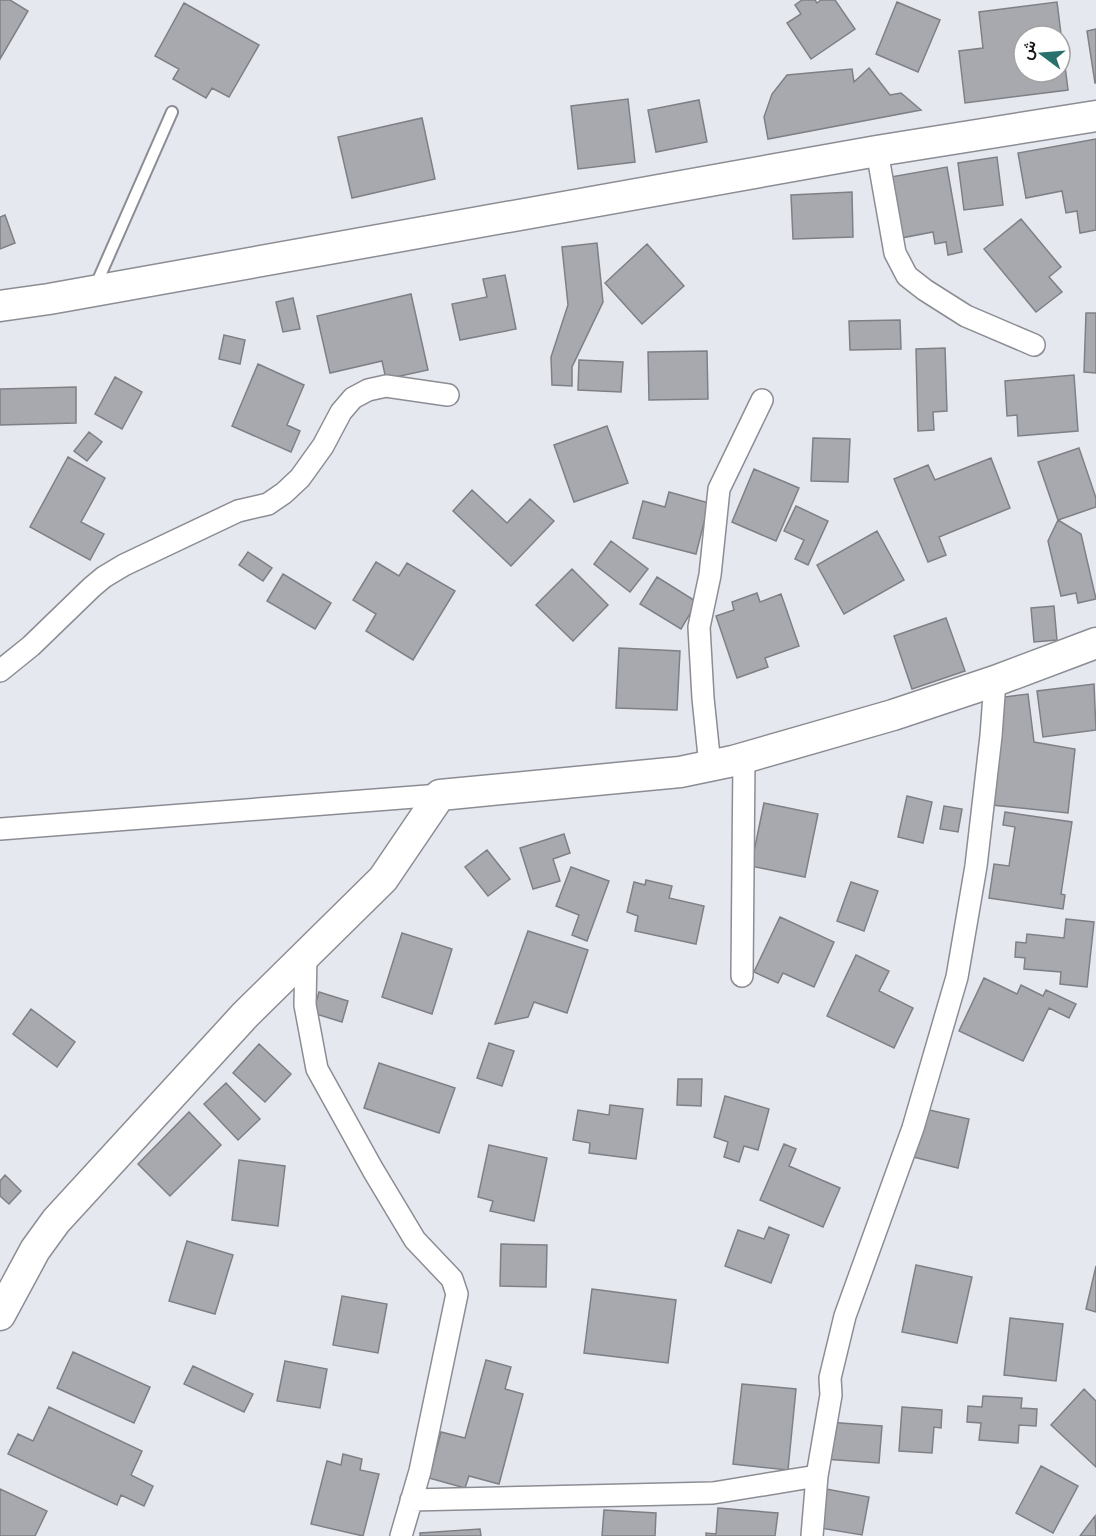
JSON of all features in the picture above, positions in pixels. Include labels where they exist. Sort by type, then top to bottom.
[{"type":"street","points":[[0,306],[50,299],[877,151],[1096,116]]},
{"type":"street","points":[[877,151],[895,254],[907,276],[966,316],[1034,345]]},
{"type":"street","points":[[0,320],[50,299]]},
{"type":"street","points":[[0,671],[31,646],[104,577],[124,565],[238,511],[268,504],[284,493],[306,470],[341,412],[353,398],[368,390],[386,386],[448,395]]},
{"type":"street","points":[[711,766],[703,698],[699,627],[710,575],[719,489],[762,400]]},
{"type":"street","points":[[0,829],[440,795],[680,772],[744,758],[893,715],[1096,643]]},
{"type":"street","points":[[812,1536],[817,1476],[831,1395],[830,1378],[837,1344],[913,1128],[957,977],[976,866],[991,736],[994,681]]},
{"type":"street","points":[[742,976],[744,758]]},
{"type":"street","points":[[0,1315],[35,1250],[56,1221],[245,1015],[383,879],[440,795]]},
{"type":"street","points":[[306,954],[305,1005],[318,1069],[328,1091],[415,1239],[452,1279],[457,1294],[420,1471],[401,1536]]},
{"type":"street","points":[[411,1500],[713,1493],[817,1476]]},
{"type":"lane","points":[[94,291],[172,112]]},
{"type":"building","points":[[0,0],[10,0],[28,11],[0,59]]},
{"type":"building","points":[[802,0],[815,0],[817,3],[821,0],[835,0],[855,29],[811,59],[787,23],[801,14],[795,5]]},
{"type":"building","points":[[897,2],[940,20],[918,72],[876,54]]},
{"type":"building","points":[[1057,2],[1060,24],[1012,24],[1012,84],[1067,84],[1068,90],[965,103],[959,51],[983,48],[979,12]]},
{"type":"building","points":[[184,3],[259,45],[229,97],[212,88],[206,98],[173,79],[179,69],[155,56]]},
{"type":"building","points":[[1096,29],[1096,83],[1095,83],[1087,31]]},
{"type":"building","points":[[869,68],[890,95],[901,93],[921,110],[768,139],[764,117],[772,94],[787,75],[852,69],[854,82]]},
{"type":"building","points":[[628,99],[635,162],[578,169],[571,106]]},
{"type":"building","points":[[699,100],[707,142],[656,152],[648,110]]},
{"type":"building","points":[[422,118],[435,179],[352,198],[338,137]]},
{"type":"building","points":[[1096,139],[1096,230],[1080,233],[1077,211],[1066,213],[1062,191],[1026,198],[1018,153]]},
{"type":"building","points":[[997,157],[1003,205],[964,210],[958,163]]},
{"type":"building","points":[[947,167],[962,252],[948,255],[946,242],[935,244],[933,232],[896,239],[885,178]]},
{"type":"building","points":[[852,192],[853,237],[793,239],[791,195]]},
{"type":"building","points":[[5,215],[15,243],[0,249],[0,217]]},
{"type":"building","points":[[1021,219],[1061,267],[1049,277],[1062,292],[1036,312],[984,249]]},
{"type":"building","points":[[597,243],[603,302],[572,367],[572,386],[552,385],[551,357],[568,305],[562,247]]},
{"type":"building","points":[[647,244],[684,286],[642,324],[605,283]]},
{"type":"building","points":[[505,275],[516,329],[460,340],[452,304],[487,297],[483,279]]},
{"type":"building","points":[[411,294],[428,370],[386,379],[382,361],[330,373],[317,316]]},
{"type":"building","points":[[293,298],[300,329],[283,332],[276,302]]},
{"type":"building","points":[[1086,313],[1096,313],[1096,373],[1084,372]]},
{"type":"building","points":[[900,320],[901,349],[850,350],[849,321]]},
{"type":"building","points":[[224,335],[245,340],[240,364],[219,359]]},
{"type":"building","points":[[945,348],[947,411],[933,412],[934,430],[918,431],[916,349]]},
{"type":"building","points":[[707,351],[708,399],[649,400],[648,352]]},
{"type":"building","points":[[579,360],[623,362],[621,392],[578,390]]},
{"type":"building","points":[[258,364],[304,385],[287,425],[300,431],[291,452],[232,426]]},
{"type":"building","points":[[1074,375],[1078,431],[1018,436],[1017,415],[1007,416],[1005,381]]},
{"type":"building","points":[[115,377],[142,392],[122,429],[95,414]]},
{"type":"building","points":[[76,387],[76,423],[0,425],[0,389]]},
{"type":"building","points":[[607,426],[628,483],[574,502],[554,445]]},
{"type":"building","points":[[89,432],[102,442],[87,461],[74,451]]},
{"type":"building","points":[[813,438],[850,439],[848,482],[811,481]]},
{"type":"building","points":[[1079,448],[1096,498],[1096,507],[1058,520],[1038,462]]},
{"type":"building","points":[[68,457],[105,478],[81,522],[104,534],[90,560],[30,527]]},
{"type":"building","points":[[991,458],[1010,508],[939,537],[946,555],[928,562],[894,479],[928,465],[935,480]]},
{"type":"building","points":[[754,469],[799,488],[776,541],[732,522]]},
{"type":"building","points":[[472,490],[507,523],[530,499],[554,521],[511,566],[453,511]]},
{"type":"building","points":[[669,492],[709,503],[696,554],[633,538],[643,501],[665,507]]},
{"type":"building","points":[[796,506],[828,521],[808,565],[795,559],[804,540],[784,531]]},
{"type":"building","points":[[1058,520],[1081,534],[1096,599],[1078,603],[1076,593],[1061,596],[1048,541]]},
{"type":"building","points":[[877,531],[904,580],[844,614],[817,565]]},
{"type":"building","points":[[611,541],[648,569],[630,592],[594,564]]},
{"type":"building","points":[[248,552],[272,568],[263,581],[239,565]]},
{"type":"building","points":[[376,562],[399,576],[407,563],[455,591],[413,660],[366,631],[376,614],[353,600]]},
{"type":"building","points":[[572,569],[608,605],[573,641],[536,605]]},
{"type":"building","points":[[283,574],[331,603],[315,629],[267,601]]},
{"type":"building","points":[[657,577],[697,602],[681,629],[640,604]]},
{"type":"building","points":[[757,593],[760,602],[781,594],[799,646],[765,658],[768,667],[737,678],[716,616],[734,610],[732,602]]},
{"type":"building","points":[[1054,606],[1057,640],[1034,642],[1031,608]]},
{"type":"building","points":[[946,618],[965,671],[912,689],[894,636]]},
{"type":"building","points":[[619,648],[680,651],[677,710],[616,708]]},
{"type":"building","points":[[1094,684],[1096,730],[1043,737],[1037,691]]},
{"type":"building","points":[[1028,694],[1034,742],[1075,749],[1068,813],[992,805],[998,698]]},
{"type":"building","points":[[907,796],[932,802],[923,843],[898,837]]},
{"type":"building","points":[[764,803],[818,814],[805,877],[751,866]]},
{"type":"building","points":[[944,806],[962,809],[958,832],[940,829]]},
{"type":"building","points":[[1005,812],[1072,822],[1061,894],[1065,895],[1063,909],[989,898],[994,864],[1009,866],[1015,827],[1003,825]]},
{"type":"building","points":[[564,834],[570,853],[553,859],[560,881],[533,889],[520,848]]},
{"type":"building","points":[[487,850],[510,879],[488,896],[465,867]]},
{"type":"building","points":[[571,867],[609,881],[587,941],[572,935],[579,915],[556,906]]},
{"type":"building","points":[[646,880],[672,886],[669,898],[704,906],[696,944],[635,931],[638,916],[627,912],[634,882],[645,885]]},
{"type":"building","points":[[851,882],[878,891],[864,931],[837,921]]},
{"type":"building","points":[[780,917],[834,942],[814,987],[783,973],[778,983],[754,972]]},
{"type":"building","points":[[1066,919],[1094,922],[1087,987],[1060,984],[1061,972],[1024,969],[1025,958],[1015,957],[1016,942],[1026,943],[1027,934],[1064,938]]},
{"type":"building","points":[[528,931],[588,950],[567,1013],[534,1002],[528,1017],[495,1024]]},
{"type":"building","points":[[402,933],[452,949],[432,1014],[382,997]]},
{"type":"building","points":[[856,955],[889,971],[879,991],[913,1008],[894,1048],[827,1016]]},
{"type":"building","points":[[984,978],[1017,994],[1021,985],[1043,996],[1046,990],[1076,1004],[1069,1018],[1049,1008],[1023,1061],[959,1031]]},
{"type":"building","points":[[319,992],[348,1001],[342,1022],[313,1013]]},
{"type":"building","points":[[31,1009],[75,1042],[57,1067],[13,1034]]},
{"type":"building","points":[[489,1043],[514,1051],[502,1086],[477,1078]]},
{"type":"building","points":[[259,1044],[291,1074],[265,1102],[233,1073]]},
{"type":"building","points":[[379,1063],[455,1088],[439,1133],[364,1108]]},
{"type":"building","points":[[678,1079],[702,1079],[701,1106],[677,1105]]},
{"type":"building","points":[[226,1083],[260,1119],[238,1140],[204,1104]]},
{"type":"building","points":[[725,1096],[769,1109],[758,1150],[744,1146],[739,1162],[724,1157],[728,1142],[714,1137]]},
{"type":"building","points":[[610,1105],[643,1109],[636,1159],[589,1153],[590,1143],[573,1140],[578,1110],[609,1115]]},
{"type":"building","points":[[925,1109],[969,1119],[958,1168],[913,1157]]},
{"type":"building","points":[[189,1112],[221,1145],[170,1196],[138,1164]]},
{"type":"building","points":[[784,1144],[796,1149],[789,1166],[840,1188],[823,1227],[760,1200]]},
{"type":"building","points":[[489,1145],[547,1158],[534,1221],[490,1211],[493,1201],[478,1197]]},
{"type":"building","points":[[239,1160],[285,1166],[278,1226],[232,1220]]},
{"type":"building","points":[[5,1175],[21,1191],[9,1204],[0,1196],[0,1181]]},
{"type":"building","points":[[769,1227],[789,1235],[771,1283],[725,1266],[738,1230],[764,1239]]},
{"type":"building","points":[[187,1241],[233,1255],[215,1314],[169,1301]]},
{"type":"building","points":[[501,1244],[547,1245],[546,1287],[500,1286]]},
{"type":"building","points":[[916,1265],[972,1277],[957,1343],[902,1332]]},
{"type":"building","points":[[1096,1266],[1096,1312],[1086,1309]]},
{"type":"building","points":[[592,1289],[676,1300],[668,1363],[584,1353]]},
{"type":"building","points":[[342,1296],[387,1304],[378,1353],[333,1345]]},
{"type":"building","points":[[1010,1318],[1063,1324],[1056,1381],[1004,1375]]},
{"type":"building","points":[[73,1352],[150,1387],[134,1423],[57,1388]]},
{"type":"building","points":[[486,1360],[511,1367],[505,1389],[523,1394],[499,1484],[469,1476],[465,1488],[429,1478],[441,1432],[465,1438]]},
{"type":"building","points":[[285,1361],[327,1369],[320,1408],[277,1401]]},
{"type":"building","points":[[193,1366],[253,1394],[244,1412],[184,1384]]},
{"type":"building","points":[[742,1384],[796,1389],[788,1470],[733,1464]]},
{"type":"building","points":[[1084,1389],[1096,1401],[1096,1467],[1051,1425]]},
{"type":"building","points":[[983,1396],[1022,1398],[1021,1408],[1037,1409],[1036,1426],[1019,1425],[1018,1443],[979,1440],[981,1423],[967,1422],[968,1406],[982,1407]]},
{"type":"building","points":[[49,1407],[142,1451],[131,1475],[153,1486],[144,1506],[121,1495],[117,1505],[8,1454],[18,1434],[33,1441]]},
{"type":"building","points":[[902,1407],[942,1410],[941,1428],[934,1427],[932,1453],[899,1451]]},
{"type":"building","points":[[827,1422],[882,1426],[879,1463],[824,1459]]},
{"type":"building","points":[[343,1454],[362,1459],[360,1470],[379,1474],[363,1536],[311,1524],[327,1461],[341,1465]]},
{"type":"building","points":[[1041,1466],[1078,1486],[1053,1533],[1016,1513]]},
{"type":"building","points":[[821,1488],[869,1497],[862,1535],[814,1527]]},
{"type":"building","points":[[0,1489],[47,1511],[35,1536],[0,1536]]},
{"type":"building","points":[[718,1508],[778,1513],[775,1536],[706,1536],[706,1533],[716,1534]]},
{"type":"building","points":[[604,1510],[656,1513],[655,1536],[602,1536]]},
{"type":"building","points":[[1095,1516],[1096,1536],[1080,1536]]},
{"type":"building","points":[[480,1529],[481,1536],[420,1536],[420,1533]]}]
